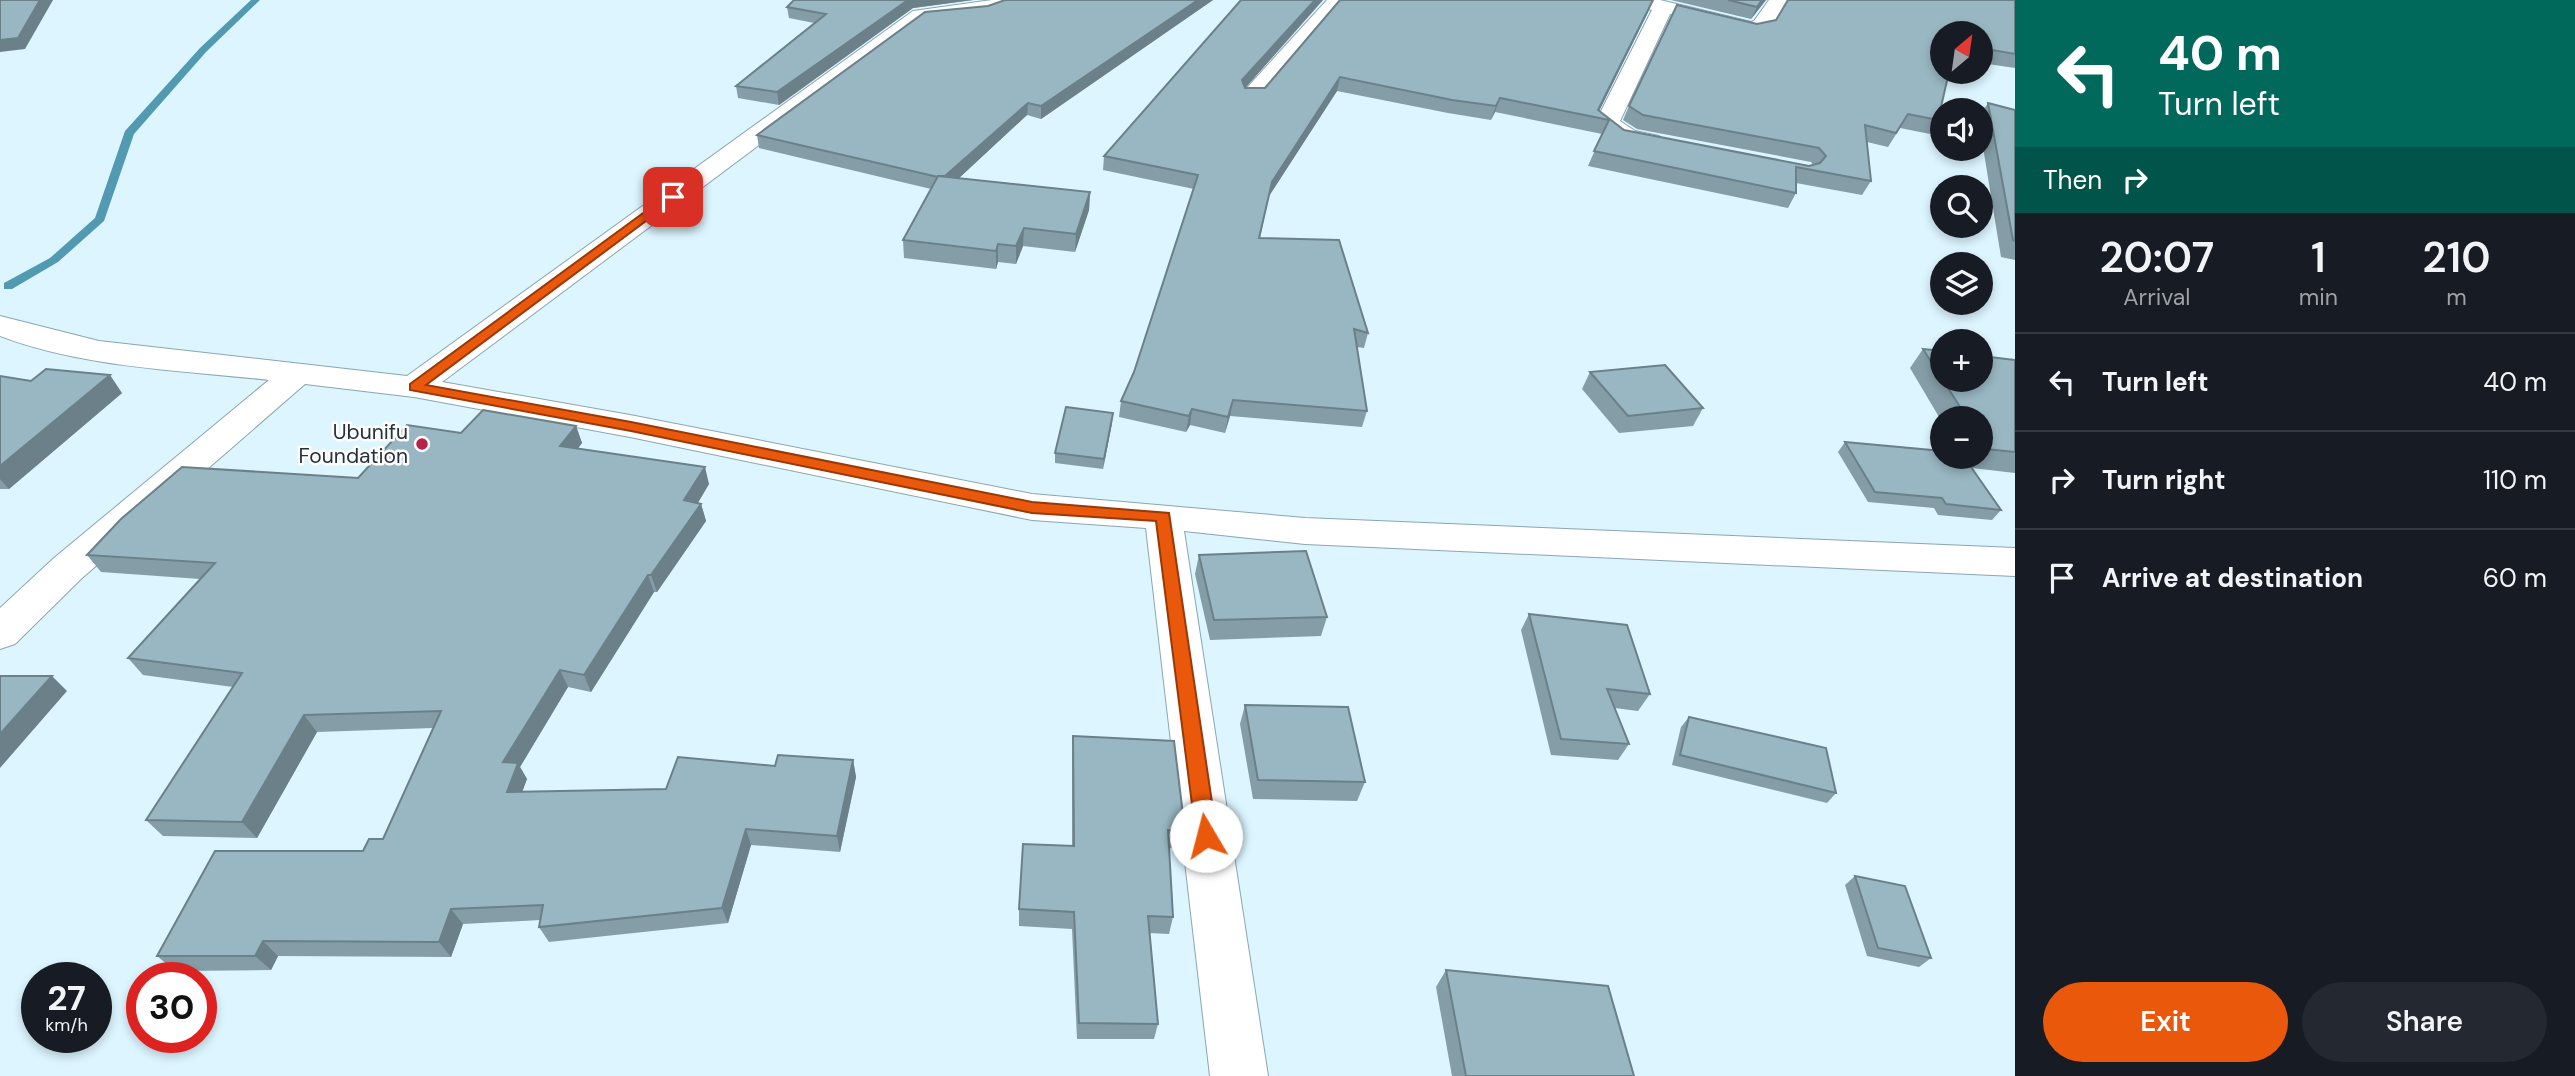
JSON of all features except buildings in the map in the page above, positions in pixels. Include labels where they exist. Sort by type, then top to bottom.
[{"type":"street","points":[[414,387],[932,6],[986,9],[1010,0]]},
{"type":"street","points":[[1254,95],[1338,0]]},
{"type":"street","points":[[1636,0],[1751,28],[1761,27],[1779,0]]},
{"type":"street","points":[[1663,7],[1607,123],[1628,136],[1668,144]]},
{"type":"street","points":[[0,325],[21,333],[99,351],[414,387],[631,426],[1032,508],[1163,516],[1305,531],[2015,562]]},
{"type":"street","points":[[0,633],[68,568],[296,375]]},
{"type":"street","points":[[1163,516],[1239,1076]]},
{"type":"waterway","points":[[8,286],[54,260],[100,219],[129,133],[203,50],[256,0]]},
{"type":"place","name":"Ubunifu Foundation","points":[[422,444]]},
{"type":"route","points":[[673,197],[414,387],[631,426],[1032,508],[1163,516],[1206,836]]}]
